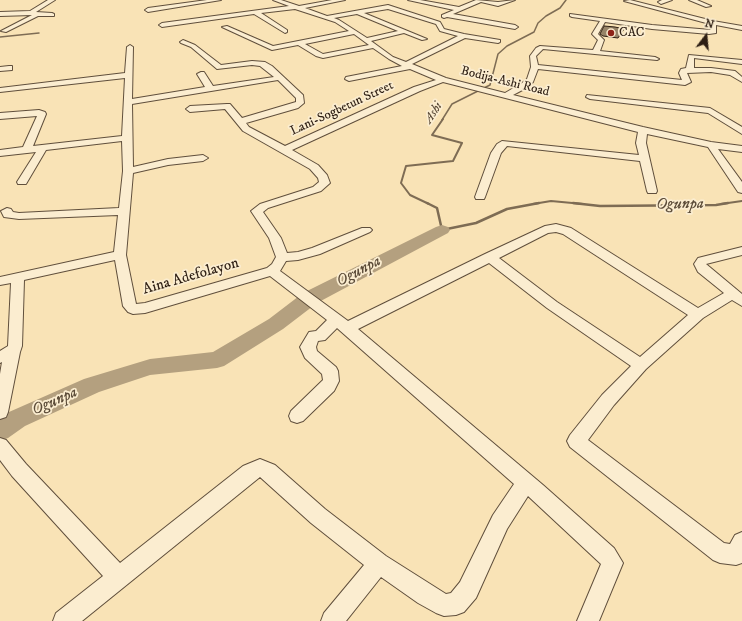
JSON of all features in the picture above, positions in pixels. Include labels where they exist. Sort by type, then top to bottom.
[{"type":"street","points":[[4,31],[34,14],[52,0]]},
{"type":"street","points":[[218,0],[147,7],[160,24],[256,13],[342,0]]},
{"type":"street","name":"Bodija-Ashi Road","points":[[276,0],[328,17],[355,32],[372,46],[391,58],[443,80],[505,96],[591,96],[643,130],[711,145],[742,149]]},
{"type":"street","points":[[432,21],[480,0],[498,4],[512,0]]},
{"type":"street","points":[[661,2],[669,0]]},
{"type":"street","points":[[692,0],[708,6]]},
{"type":"street","points":[[411,1],[459,9]]},
{"type":"street","points":[[627,1],[713,23],[742,28]]},
{"type":"street","points":[[393,8],[400,6]]},
{"type":"street","points":[[328,17],[382,7],[393,8],[438,23],[442,30],[464,36],[498,41]]},
{"type":"street","points":[[357,12],[424,39]]},
{"type":"street","points":[[256,13],[285,31]]},
{"type":"street","points":[[0,14],[34,14],[52,16]]},
{"type":"street","points":[[446,15],[515,27]]},
{"type":"street","points":[[572,15],[603,21],[608,20],[652,27],[714,32],[713,23]]},
{"type":"street","points":[[497,24],[509,18]]},
{"type":"street","points":[[596,52],[601,40],[595,34],[603,21]]},
{"type":"street","points":[[225,27],[272,48],[355,32]]},
{"type":"street","points":[[366,40],[405,31]]},
{"type":"street","points":[[349,79],[407,66],[464,36]]},
{"type":"street","points":[[183,42],[193,46],[220,67],[257,63],[269,68],[300,98],[300,103],[295,106],[239,122]]},
{"type":"street","points":[[299,43],[318,55],[323,56],[372,46]]},
{"type":"street","points":[[0,281],[120,255],[128,171],[127,138],[130,47]]},
{"type":"street","points":[[505,96],[525,85],[530,80],[535,67],[533,56],[538,49],[542,47],[655,59]]},
{"type":"street","points":[[690,70],[691,56],[742,62]]},
{"type":"street","points":[[535,67],[591,96],[710,111],[742,131]]},
{"type":"street","points":[[0,69],[9,68]]},
{"type":"street","points":[[591,96],[685,83],[687,82],[683,73],[690,70],[722,71],[732,73],[742,80]]},
{"type":"street","points":[[201,74],[211,90]]},
{"type":"street","points":[[0,90],[130,75]]},
{"type":"street","points":[[129,102],[279,78]]},
{"type":"street","name":"Lani-Sogbetun Street","points":[[285,150],[417,88],[443,80]]},
{"type":"street","points":[[190,109],[227,106],[246,129],[285,150]]},
{"type":"street","points":[[0,116],[42,114],[27,150]]},
{"type":"street","points":[[643,130],[641,143],[652,191]]},
{"type":"street","points":[[0,153],[127,138]]},
{"type":"street","points":[[480,197],[496,153],[500,146],[505,143],[644,158]]},
{"type":"street","points":[[711,145],[742,190]]},
{"type":"street","points":[[22,182],[43,148]]},
{"type":"street","name":"Lani-Sogbetun Street","points":[[282,257],[275,238],[258,211],[264,206],[317,189],[325,183],[323,177],[314,167],[285,150]]},
{"type":"street","points":[[128,171],[162,163],[203,158]]},
{"type":"street","points":[[7,211],[8,215],[19,216],[123,212]]},
{"type":"street","points":[[297,416],[328,386],[331,381],[330,371],[310,354],[308,347],[314,336],[320,336],[342,324],[420,293],[489,256],[544,230],[556,228],[567,231],[698,314]]},
{"type":"street","points":[[366,230],[298,256],[282,257],[277,266],[272,270],[342,324],[607,554],[612,563],[588,621]]},
{"type":"street","points":[[742,251],[702,261],[700,264],[703,269],[738,298],[698,314],[641,365],[608,400],[576,441],[720,553],[736,555],[742,542]]},
{"type":"street","name":"Aina Adefolayon","points":[[120,255],[128,302],[133,309],[145,308],[272,270]]},
{"type":"street","points":[[489,256],[552,305],[641,365]]},
{"type":"street","points":[[0,412],[6,390],[6,354],[15,346],[18,278]]},
{"type":"street","points":[[0,446],[19,470],[118,576]]},
{"type":"street","points":[[64,621],[118,576],[250,472],[260,468],[268,471],[318,516],[380,563],[426,595],[444,605],[456,604],[468,590],[500,522],[525,483]]},
{"type":"street","points":[[332,621],[380,563]]},
{"type":"building","name":"CAC","points":[[604,26],[624,29],[618,38],[603,36],[600,34]]},
{"type":"waterway","name":"Ashi","points":[[442,120],[452,104],[490,85],[498,54],[507,46],[534,32],[538,23],[546,16],[560,8],[566,0]]},
{"type":"waterway","points":[[0,37],[39,33]]},
{"type":"waterway","name":"Ashi","points":[[429,204],[410,195],[401,183],[406,166],[453,161],[462,143],[432,135],[443,119]]},
{"type":"waterway","name":"Ogunpa","points":[[539,203],[551,201],[577,203]]},
{"type":"waterway","name":"Ogunpa","points":[[728,203],[742,201]]},
{"type":"waterway","name":"Ogunpa","points":[[429,204],[437,208],[442,230],[476,223],[507,209],[539,203]]},
{"type":"waterway","name":"Ogunpa","points":[[533,204],[539,203]]},
{"type":"waterway","name":"Ogunpa","points":[[577,203],[583,204]]},
{"type":"waterway","name":"Ogunpa","points":[[577,203],[600,206],[716,205],[728,203]]},
{"type":"waterway","name":"Ogunpa","points":[[721,204],[728,203]]},
{"type":"waterway","name":"Ogunpa","points":[[0,431],[17,419],[92,385],[150,367],[217,360],[276,324],[310,298],[442,230]]},
{"type":"place","name":"CAC","points":[[611,33]]}]
